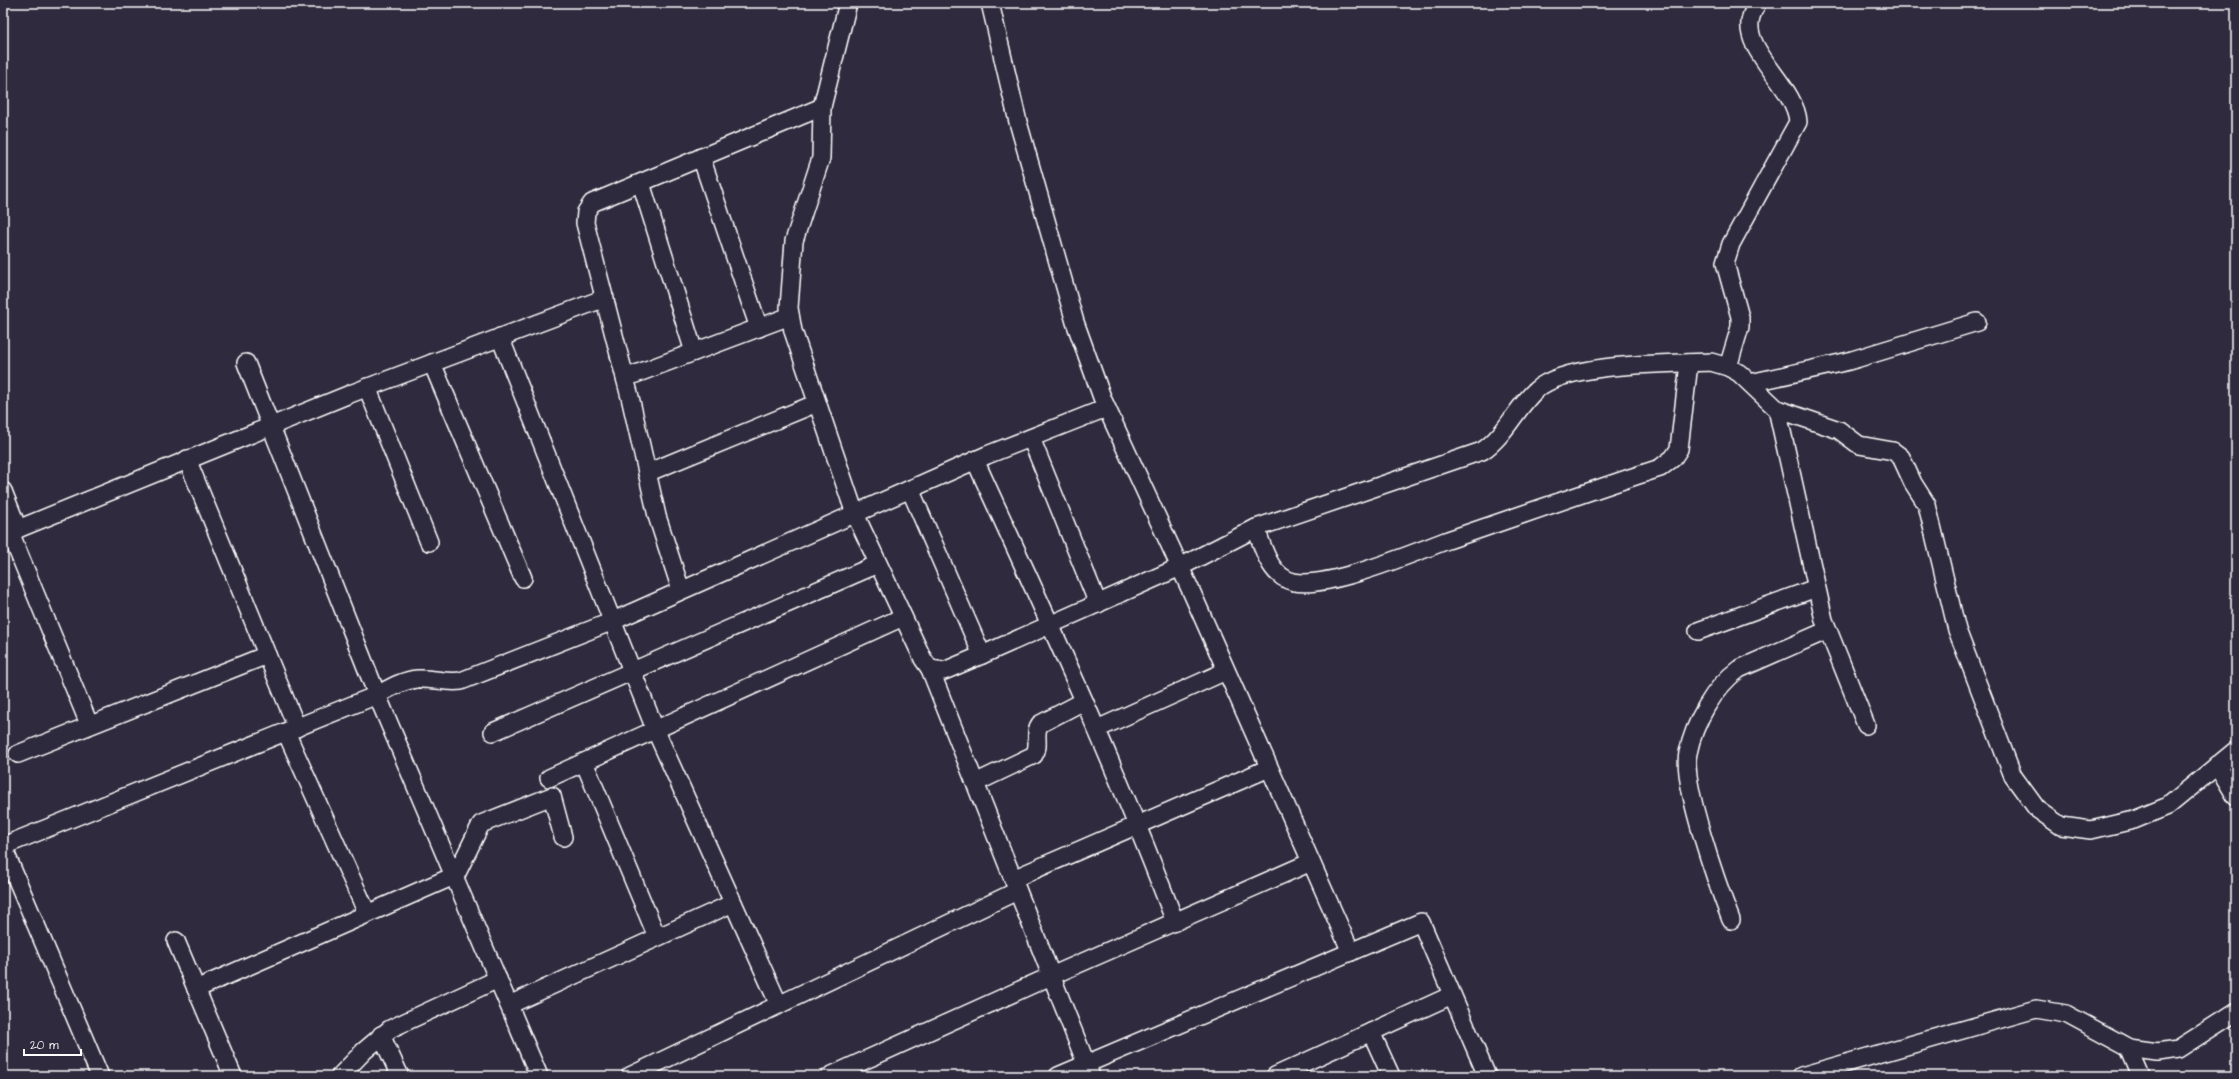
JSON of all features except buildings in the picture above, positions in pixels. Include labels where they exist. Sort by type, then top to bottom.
[{"type":"street","points":[[848,3],[822,107],[821,158],[794,241],[789,301],[793,331],[854,514],[923,659],[930,669],[1088,1070]]},
{"type":"street","points":[[990,3],[1018,122],[1075,322],[1106,408],[1180,567],[1351,952]]},
{"type":"street","points":[[1728,367],[1740,328],[1740,317],[1725,263],[1730,244],[1798,122],[1797,113],[1793,102],[1753,44],[1750,19],[1757,3]]},
{"type":"street","points":[[681,590],[657,516],[625,378],[585,223],[586,212],[592,203],[822,107]]},
{"type":"street","points":[[701,157],[759,328]]},
{"type":"street","points":[[641,183],[694,352]]},
{"type":"street","points":[[10,532],[367,387],[605,298]]},
{"type":"street","points":[[625,378],[790,316]]},
{"type":"street","points":[[1750,383],[1849,361],[1977,322]]},
{"type":"street","points":[[500,337],[655,730],[779,1005]]},
{"type":"street","points":[[930,669],[944,671],[982,655],[1180,567],[1256,528],[1482,451],[1495,440],[1522,405],[1537,389],[1555,377],[1592,369],[1711,362],[1728,367],[1739,373],[1777,409],[1839,430],[1859,445],[1893,451],[1901,457],[1913,483],[1926,505],[1958,630],[2013,776],[2037,809],[2061,826],[2091,830],[2134,820],[2168,806],[2236,750]]},
{"type":"street","points":[[246,363],[377,695],[539,1076]]},
{"type":"street","points":[[432,363],[523,578]]},
{"type":"street","points":[[1256,528],[1267,561],[1276,571],[1293,582],[1313,584],[1382,564],[1609,484],[1660,468],[1673,458],[1679,449],[1689,364]]},
{"type":"street","points":[[367,387],[429,542]]},
{"type":"street","points":[[647,472],[817,403]]},
{"type":"street","points":[[100,1076],[3,846],[377,695],[397,684],[418,679],[448,683],[461,681],[613,621],[975,460],[1106,408]]},
{"type":"street","points":[[1777,409],[1816,588],[1828,630],[1866,725]]},
{"type":"street","points":[[1031,438],[1098,604]]},
{"type":"street","points":[[187,459],[266,655],[291,730],[367,913]]},
{"type":"street","points":[[975,460],[1097,729],[1138,825],[1175,922]]},
{"type":"street","points":[[910,489],[982,655]]},
{"type":"street","points":[[3,491],[10,532],[89,724]]},
{"type":"street","points":[[493,732],[878,564]]},
{"type":"street","points":[[1698,631],[1816,588]]},
{"type":"street","points":[[549,778],[903,617]]},
{"type":"street","points":[[1731,920],[1690,791],[1687,754],[1706,707],[1726,678],[1738,669],[1828,630]]},
{"type":"street","points":[[18,754],[89,724],[266,655]]},
{"type":"street","points":[[1097,729],[1226,671]]},
{"type":"street","points":[[974,783],[1034,755],[1037,751],[1037,728],[1040,724],[1084,701]]},
{"type":"street","points":[[584,762],[657,937]]},
{"type":"street","points":[[2216,765],[2236,796]]},
{"type":"street","points":[[630,1076],[779,1005],[1015,885],[1138,825],[1270,768]]},
{"type":"street","points":[[196,989],[456,875],[481,824],[552,796],[564,837]]},
{"type":"street","points":[[830,1076],[1051,976],[1311,862]]},
{"type":"street","points":[[509,1005],[733,903]]},
{"type":"street","points":[[1058,1076],[1088,1070],[1421,922],[1487,1076]]},
{"type":"street","points":[[176,941],[233,1076]]},
{"type":"street","points":[[340,1076],[382,1035],[498,979]]},
{"type":"street","points":[[1275,1076],[1452,995]]},
{"type":"street","points":[[1801,1076],[2036,1009],[2066,1014],[2129,1048],[2158,1052],[2178,1049],[2236,1012]]},
{"type":"street","points":[[1371,1032],[1391,1076]]},
{"type":"street","points":[[382,1035],[400,1076]]},
{"type":"street","points":[[2129,1048],[2141,1076]]}]
